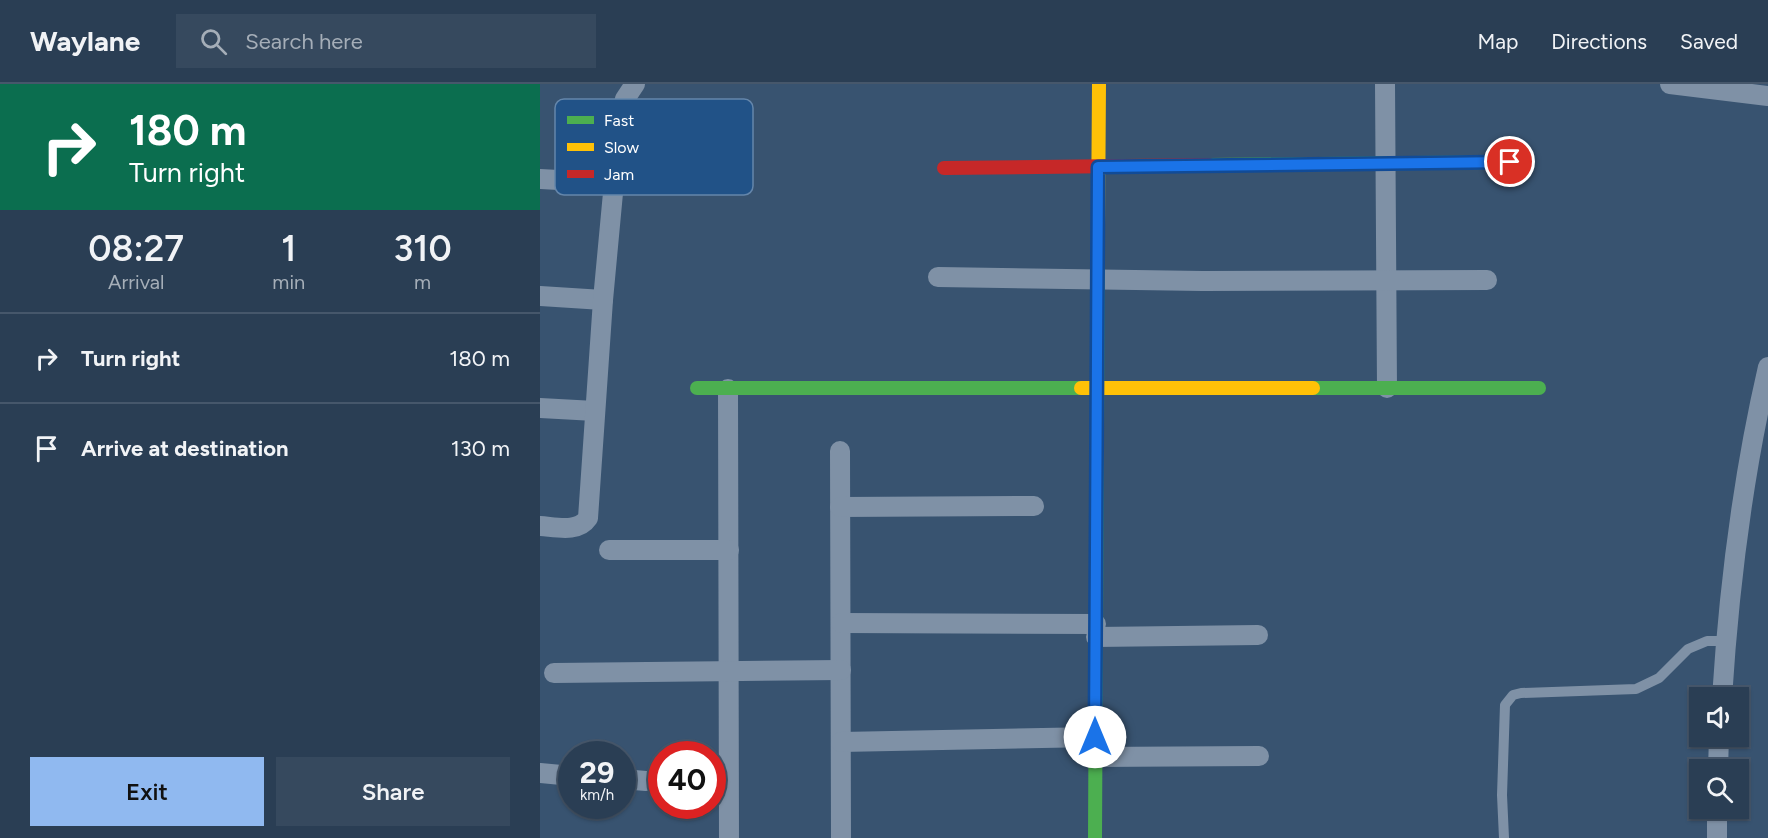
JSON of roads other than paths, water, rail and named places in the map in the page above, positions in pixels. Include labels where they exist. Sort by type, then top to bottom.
[{"type":"street","points":[[625,99],[635,84]]},
{"type":"street","points":[[1095,838],[1098,84]]},
{"type":"street","points":[[1385,84],[1387,388]]},
{"type":"street","points":[[1670,84],[1768,96]]},
{"type":"street","points":[[944,168],[1510,162]]},
{"type":"street","points":[[540,179],[555,180]]},
{"type":"street","points":[[540,526],[573,528],[584,524],[588,518],[613,195]]},
{"type":"street","points":[[938,277],[1487,280]]},
{"type":"street","points":[[540,296],[603,300]]},
{"type":"street","points":[[1723,687],[1725,641],[1744,489],[1768,367]]},
{"type":"street","points":[[697,388],[1539,388]]},
{"type":"street","points":[[728,389],[729,838]]},
{"type":"street","points":[[540,408],[595,411]]},
{"type":"street","points":[[840,451],[841,838]]},
{"type":"street","points":[[840,507],[1034,506]]},
{"type":"street","points":[[609,550],[729,550]]},
{"type":"street","points":[[841,623],[1258,635]]},
{"type":"street","points":[[554,674],[841,670]]},
{"type":"street","points":[[841,742],[1095,747],[1258,756]]},
{"type":"street","points":[[540,773],[558,775]]},
{"type":"street","points":[[636,780],[646,781]]},
{"type":"street","points":[[1717,838],[1718,819]]},
{"type":"lane","points":[[1504,838],[1502,795],[1505,705],[1513,695],[1636,689],[1659,678],[1688,649],[1707,641],[1725,641]]}]
